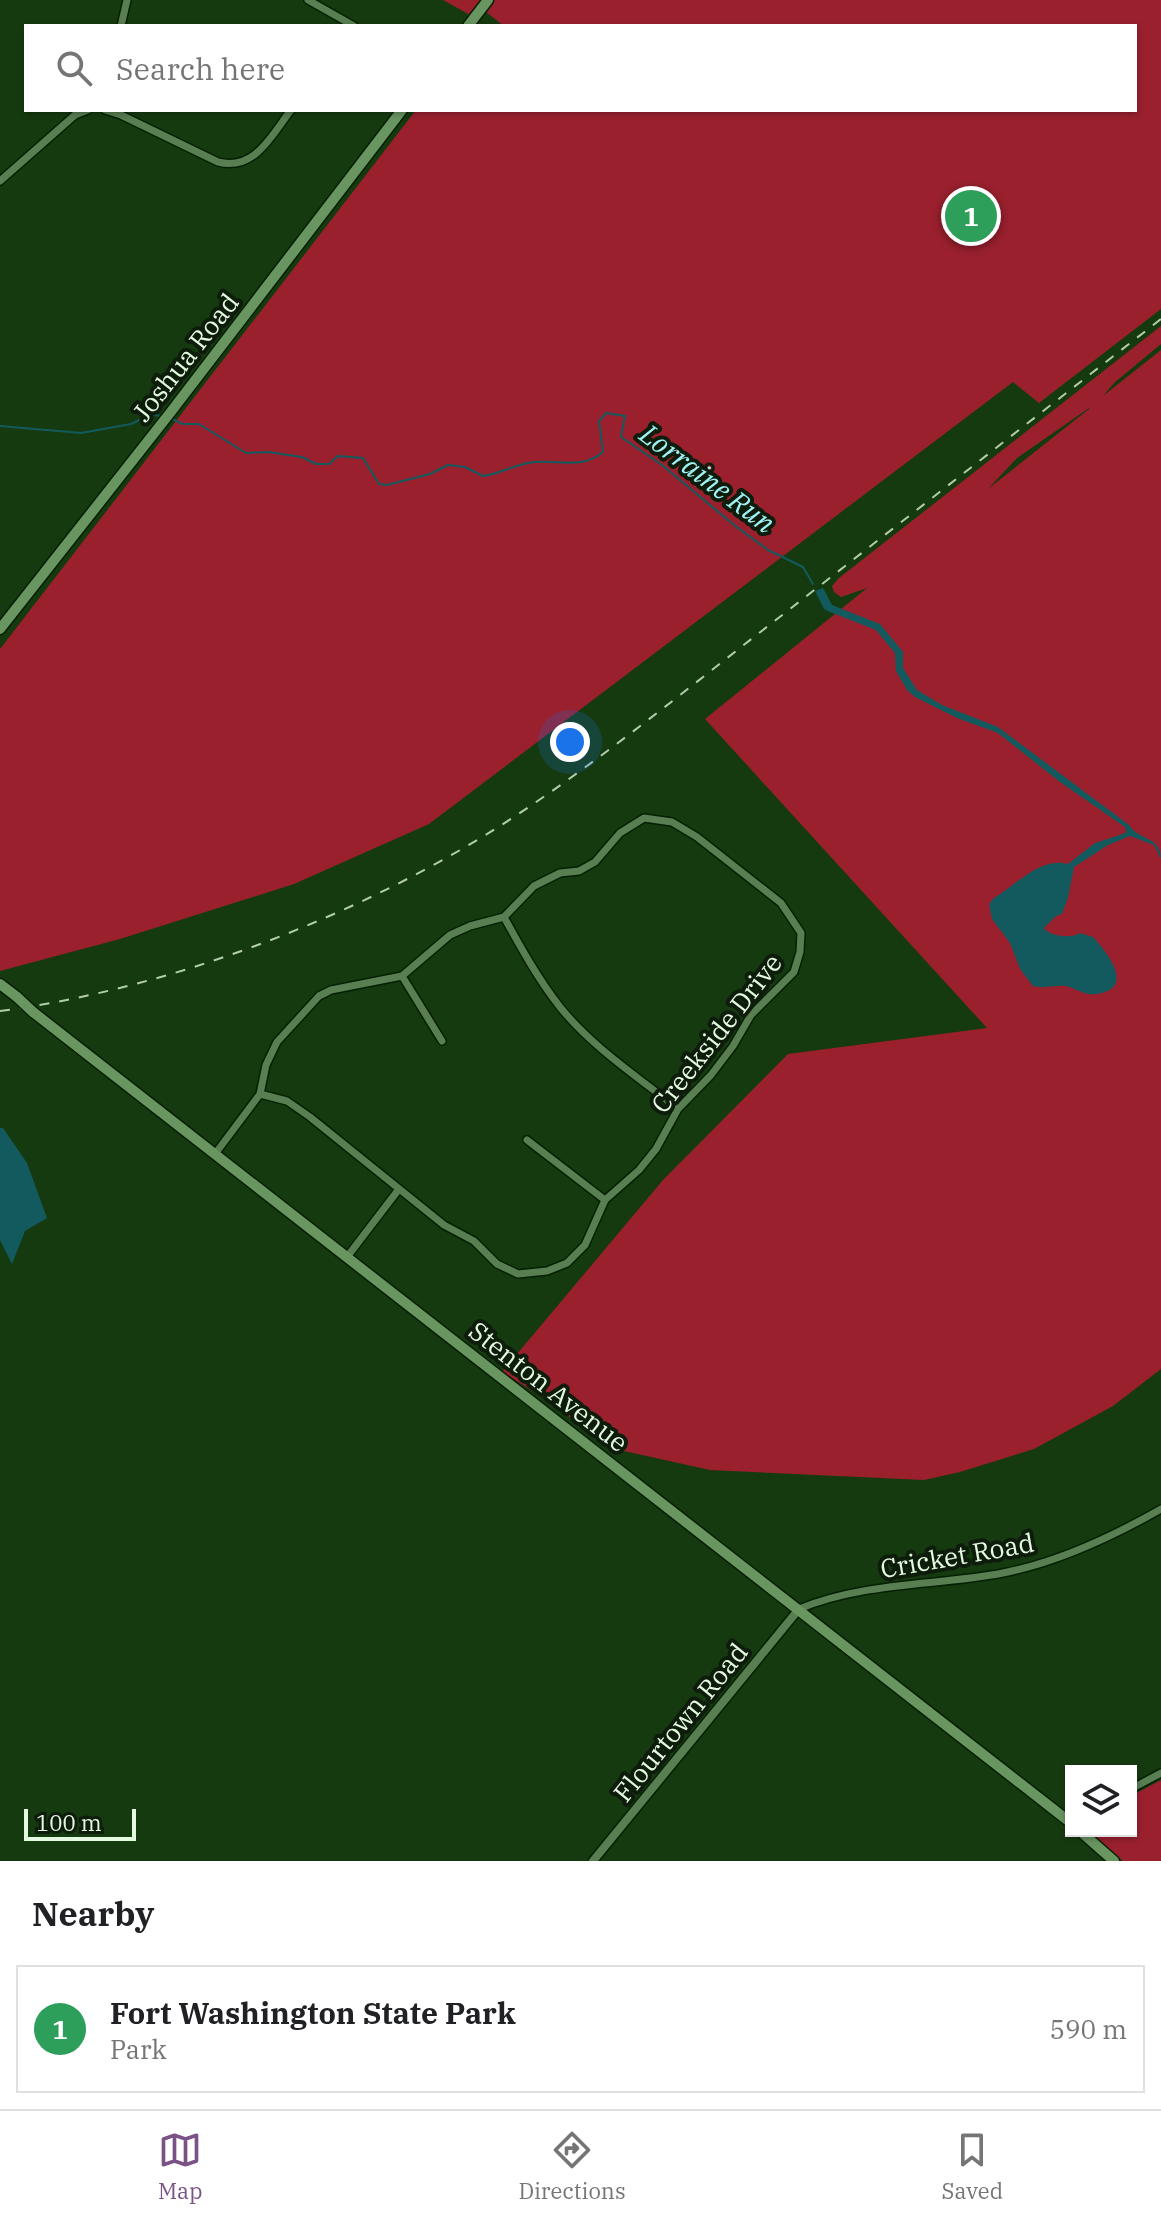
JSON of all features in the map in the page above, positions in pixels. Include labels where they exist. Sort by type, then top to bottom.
[{"type":"main road","points":[[470,24],[488,0]]},
{"type":"main road","name":"Joshua Road","points":[[0,629],[400,112]]},
{"type":"main road","name":"Stenton Avenue","points":[[0,984],[1065,1817]]},
{"type":"main road","points":[[1087,1837],[1114,1861]]},
{"type":"street","points":[[121,24],[127,0]]},
{"type":"street","points":[[308,0],[350,24]]},
{"type":"street","points":[[0,181],[75,115],[83,112]]},
{"type":"street","points":[[111,112],[218,162],[233,165],[254,157],[289,112]]},
{"type":"street","name":"Creekside Drive","points":[[260,1094],[287,1101],[310,1117],[444,1225],[474,1241],[497,1264],[518,1274],[547,1271],[567,1263],[585,1245],[605,1200],[639,1170],[656,1149],[678,1109],[711,1075],[751,1015],[794,972],[801,933],[781,903],[697,837],[672,822],[644,818],[620,833],[595,862],[579,871],[560,873],[534,886],[504,917],[450,935],[402,976]]},
{"type":"street","points":[[504,917],[561,1008],[591,1039],[678,1109]]},
{"type":"street","points":[[215,1154],[260,1094],[266,1065],[277,1042],[319,996],[331,990],[402,976],[442,1041]]},
{"type":"street","points":[[527,1140],[605,1200]]},
{"type":"street","points":[[347,1257],[399,1189]]},
{"type":"street","name":"Cricket Road","points":[[799,1609],[846,1593],[1014,1570],[1085,1547],[1161,1509]]},
{"type":"street","name":"Flourtown Road","points":[[593,1861],[799,1609]]},
{"type":"street","points":[[1137,1786],[1161,1773]]},
{"type":"shaded area","points":[[443,0],[1161,0],[1161,309],[1039,403],[1013,382],[429,824],[294,884],[120,939],[0,971],[0,649],[414,112],[1137,112],[1137,24],[501,24],[486,12],[470,15]]},
{"type":"shaded area","points":[[1161,326],[1161,344],[1103,396],[1161,350],[1161,1369],[1113,1406],[1034,1449],[924,1480],[710,1470],[606,1447],[551,1402],[502,1372],[663,1180],[788,1054],[987,1028],[705,719],[867,588],[841,597],[832,586]],"holes":[[[1089,409],[988,489],[1017,458]]]},
{"type":"shaded area","points":[[1161,1780],[1161,1861],[1123,1861],[1093,1837],[1137,1837],[1137,1793]]},
{"type":"water","points":[[823,588],[832,605],[880,624],[903,652],[903,668],[917,690],[942,705],[998,727],[1157,846],[1161,859],[1154,845],[1130,836],[1108,845],[1074,867],[1062,914],[1044,928],[1060,936],[1080,933],[1093,937],[1115,970],[1115,985],[1108,991],[1092,994],[1065,986],[1033,986],[1020,969],[1010,943],[992,919],[989,904],[1029,873],[1048,864],[1068,864],[1095,843],[1123,834],[1125,827],[1060,782],[998,733],[957,718],[915,697],[896,671],[895,653],[876,630],[824,609],[815,591]]},
{"type":"water","points":[[0,1128],[27,1163],[47,1218],[25,1231],[12,1264],[0,1240]]},
{"type":"waterway","name":"Lorraine Run","points":[[170,418],[183,424],[199,424],[246,453],[268,452],[302,457],[316,464],[329,464],[338,456],[363,458],[379,484],[387,485],[430,474],[448,465],[465,467],[483,476],[528,463],[586,461],[603,452],[599,421],[606,413],[625,416],[621,437],[662,465],[768,550],[803,567],[813,584]]},
{"type":"waterway","name":"Lorraine Run","points":[[0,426],[81,433],[131,424],[152,414],[163,417]]},
{"type":"railway","points":[[0,1011],[129,986],[259,944],[385,890],[500,826],[643,724],[1161,319]]},
{"type":"place","name":"Fort Washington State Park","points":[[971,216]]}]
